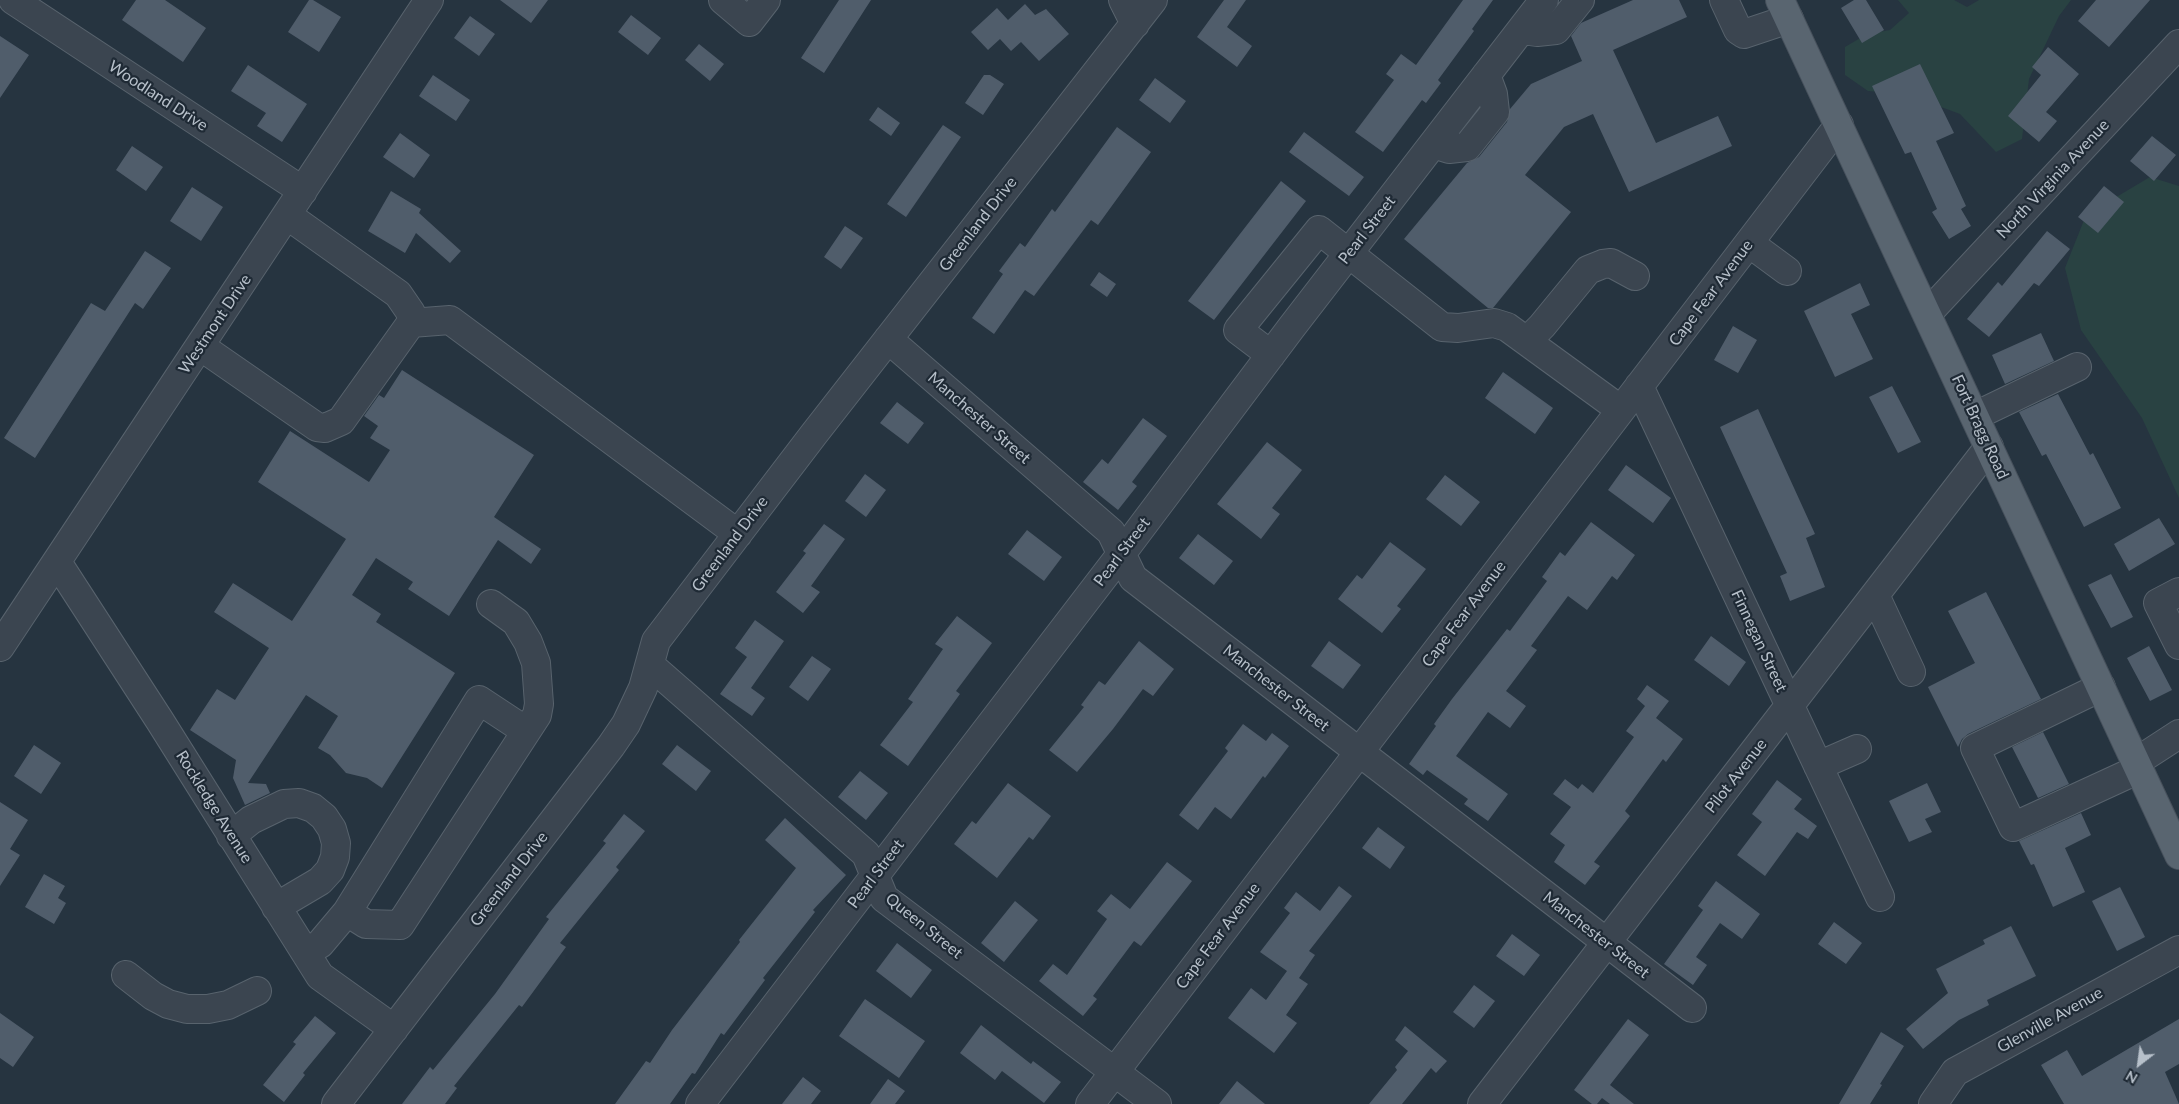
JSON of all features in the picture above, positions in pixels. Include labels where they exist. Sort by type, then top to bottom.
[{"type":"main road","name":"Fort Bragg Road","points":[[1785,10],[2179,855]]},
{"type":"street","name":"Woodland Drive","points":[[13,0],[49,10],[303,191]]},
{"type":"street","name":"Westmont Drive","points":[[0,647],[429,0]]},
{"type":"street","points":[[723,0],[749,22],[766,0]]},
{"type":"street","points":[[1123,0],[1134,24]]},
{"type":"street","name":"Greenland Drive","points":[[336,1104],[611,746],[626,724],[643,688],[656,641],[888,339],[1153,0]]},
{"type":"street","name":"Pearl Street","points":[[700,1104],[1432,144],[1544,0]]},
{"type":"street","points":[[1522,30],[1538,32],[1556,30],[1580,0]]},
{"type":"street","points":[[1724,0],[1738,30],[1744,34],[1785,10]]},
{"type":"street","name":"North Virginia Avenue","points":[[1928,314],[2179,47]]},
{"type":"street","name":"Cape Fear Avenue","points":[[1090,1104],[1839,125]]},
{"type":"street","points":[[200,346],[317,427],[325,428],[341,421],[411,323],[411,313],[398,294],[287,215]]},
{"type":"street","points":[[1271,356],[1238,330],[1319,230],[1442,327],[1458,328],[1494,323],[1507,327],[1621,410]]},
{"type":"street","points":[[1749,243],[1787,271]]},
{"type":"street","points":[[1527,341],[1542,326],[1588,270],[1598,265],[1611,263],[1635,276]]},
{"type":"street","points":[[411,323],[450,320],[738,534]]},
{"type":"street","name":"Manchester Street","points":[[888,339],[1112,532],[1133,578],[1692,1008]]},
{"type":"street","points":[[1975,416],[2077,367]]},
{"type":"street","name":"Finnegan Street","points":[[1639,386],[1880,897]]},
{"type":"street","name":"Pilot Avenue","points":[[1482,1104],[1989,447]]},
{"type":"street","name":"Rockledge Avenue","points":[[57,562],[160,721],[320,976],[394,1029]]},
{"type":"street","points":[[2179,592],[2158,603],[2179,645]]},
{"type":"street","points":[[1875,595],[1911,672]]},
{"type":"street","points":[[326,875],[353,904],[366,924],[400,925],[536,715],[539,704],[536,662],[528,642],[516,622],[491,604]]},
{"type":"street","name":"Queen Street","points":[[650,665],[866,854],[876,874],[884,898],[1157,1104]]},
{"type":"street","points":[[2101,688],[1974,748],[2013,827],[2137,766],[2179,734]]},
{"type":"street","points":[[304,952],[320,944],[353,904],[479,700],[526,731]]},
{"type":"street","points":[[1818,766],[1857,748]]},
{"type":"street","points":[[231,836],[270,808],[284,804],[299,804],[313,808],[324,817],[332,829],[336,843],[335,857],[326,875],[320,881],[276,907]]},
{"type":"street","name":"Glenville Avenue","points":[[1933,1104],[1955,1072],[2179,950]]},
{"type":"street","points":[[126,975],[153,996],[168,1004],[187,1010],[208,1009],[228,1005],[257,991]]},
{"type":"green space","points":[[1898,0],[1954,0],[1967,7],[1979,0],[2071,0],[2059,16],[2029,79],[2022,139],[1996,152],[1960,114],[1906,94],[1868,91],[1845,75],[1845,47],[1867,34],[1890,30],[1909,13]]},
{"type":"green space","points":[[2150,177],[2179,186],[2179,498],[2142,418],[2081,330],[2065,268],[2086,215]]},
{"type":"building","points":[[136,0],[165,0],[206,28],[183,62],[122,20]]},
{"type":"building","points":[[309,0],[313,0],[341,17],[319,52],[288,32]]},
{"type":"building","points":[[500,0],[548,0],[531,23]]},
{"type":"building","points":[[839,0],[871,0],[824,73],[801,58]]},
{"type":"building","points":[[1224,0],[1246,0],[1227,27],[1252,46],[1237,67],[1197,37]]},
{"type":"building","points":[[1463,0],[1493,0],[1472,29],[1474,31],[1438,80],[1441,83],[1426,103],[1422,100],[1383,152],[1355,132],[1394,80],[1386,74],[1401,54],[1416,65]]},
{"type":"building","points":[[1633,0],[1679,0],[1687,17],[1613,50],[1656,143],[1718,116],[1732,146],[1629,192],[1593,114],[1564,127],[1525,175],[1571,212],[1493,308],[1488,308],[1404,239],[1467,163],[1479,157],[1507,122],[1510,109],[1531,84],[1582,61],[1571,36],[1581,23]]},
{"type":"building","points":[[1854,0],[1866,0],[1884,30],[1862,43],[1841,8]]},
{"type":"building","points":[[2096,0],[2150,0],[2109,47],[2078,21]]},
{"type":"building","points":[[1025,4],[1035,15],[1046,9],[1069,34],[1039,61],[1021,42],[1011,51],[1000,39],[988,50],[971,32],[997,8],[1008,20]]},
{"type":"building","points":[[631,15],[661,38],[648,55],[618,32]]},
{"type":"building","points":[[470,16],[495,34],[479,56],[454,38]]},
{"type":"building","points":[[0,36],[29,55],[0,98]]},
{"type":"building","points":[[699,44],[724,64],[710,81],[685,60]]},
{"type":"building","points":[[2048,47],[2079,74],[2046,112],[2057,121],[2039,142],[2008,116],[2041,75],[2032,67]]},
{"type":"building","points":[[1920,64],[1954,133],[1936,141],[1966,206],[1961,209],[1971,226],[1949,239],[1932,212],[1937,209],[1911,152],[1905,154],[1872,86]]},
{"type":"building","points":[[248,65],[307,104],[282,142],[257,126],[266,113],[231,91]]},
{"type":"building","points":[[433,75],[470,100],[456,121],[419,96]]},
{"type":"building","points":[[984,75],[990,75],[1004,84],[983,115],[965,103]]},
{"type":"building","points":[[1155,78],[1186,101],[1170,123],[1139,100]]},
{"type":"building","points":[[878,107],[900,123],[891,136],[869,120]]},
{"type":"building","points":[[943,125],[961,137],[906,217],[887,204]]},
{"type":"building","points":[[1117,127],[1151,152],[1098,225],[1091,220],[1034,296],[1025,290],[994,334],[972,318],[1003,274],[999,271],[1020,243],[1025,247],[1052,209],[1055,212]]},
{"type":"building","points":[[1304,132],[1364,177],[1349,196],[1289,152]]},
{"type":"building","points":[[400,133],[430,155],[414,178],[383,157]]},
{"type":"building","points":[[2152,136],[2176,155],[2154,181],[2130,161]]},
{"type":"building","points":[[132,146],[163,167],[146,191],[116,170]]},
{"type":"building","points":[[1281,181],[1306,201],[1214,320],[1188,301]]},
{"type":"building","points":[[2104,186],[2124,202],[2098,233],[2078,217]]},
{"type":"building","points":[[192,187],[223,207],[201,241],[170,221]]},
{"type":"building","points":[[391,191],[421,209],[419,213],[461,251],[450,263],[416,233],[405,253],[368,231]]},
{"type":"building","points":[[845,226],[863,238],[841,269],[824,257]]},
{"type":"building","points":[[2047,231],[2070,249],[2039,286],[2034,283],[1989,337],[1967,319],[1998,282],[2002,286]]},
{"type":"building","points":[[145,251],[171,268],[143,309],[135,303],[35,458],[4,438],[91,303],[105,311]]},
{"type":"building","points":[[1099,272],[1116,284],[1107,297],[1090,285]]},
{"type":"building","points":[[1860,283],[1870,305],[1851,314],[1873,359],[1835,377],[1804,311]]},
{"type":"building","points":[[1733,326],[1757,340],[1738,373],[1714,360]]},
{"type":"building","points":[[2041,333],[2054,361],[2005,384],[1992,355]]},
{"type":"building","points":[[402,370],[534,455],[494,517],[541,549],[531,564],[498,540],[449,616],[408,589],[413,582],[376,558],[352,595],[381,614],[376,622],[455,673],[382,788],[367,778],[346,773],[330,755],[318,748],[338,716],[306,695],[248,783],[266,784],[270,793],[245,805],[233,778],[236,760],[190,730],[217,689],[235,700],[269,648],[214,612],[233,583],[292,621],[346,539],[258,482],[290,431],[369,482],[390,450],[370,438],[378,426],[364,416],[379,395],[384,398]]},
{"type":"building","points":[[1503,372],[1553,408],[1535,434],[1485,398]]},
{"type":"building","points":[[1892,386],[1921,442],[1898,453],[1869,397]]},
{"type":"building","points":[[2058,394],[2090,455],[2093,453],[2121,508],[2084,527],[2046,454],[2042,456],[2019,412]]},
{"type":"building","points":[[897,402],[924,423],[908,444],[880,423]]},
{"type":"building","points":[[1758,409],[1815,534],[1806,538],[1825,587],[1790,601],[1780,576],[1787,573],[1720,427]]},
{"type":"building","points":[[1143,418],[1167,436],[1132,482],[1137,486],[1118,510],[1083,482],[1102,459],[1108,464]]},
{"type":"building","points":[[1267,442],[1302,470],[1272,508],[1280,514],[1261,539],[1217,504]]},
{"type":"building","points":[[1626,465],[1671,498],[1653,523],[1608,490]]},
{"type":"building","points":[[865,474],[886,490],[866,517],[845,501]]},
{"type":"building","points":[[1445,475],[1480,502],[1461,526],[1426,499]]},
{"type":"building","points":[[2159,518],[2175,544],[2129,571],[2114,544]]},
{"type":"building","points":[[1591,522],[1635,555],[1617,580],[1612,576],[1587,610],[1568,596],[1531,646],[1537,650],[1506,691],[1526,706],[1510,728],[1488,712],[1456,756],[1508,794],[1488,821],[1464,804],[1468,799],[1427,770],[1423,775],[1409,764],[1436,726],[1434,724],[1452,699],[1507,629],[1510,631],[1547,581],[1542,577],[1560,552],[1565,556]]},
{"type":"building","points":[[824,524],[845,539],[811,586],[820,592],[803,613],[776,592],[806,553],[803,551]]},
{"type":"building","points":[[1027,530],[1062,557],[1044,581],[1008,554]]},
{"type":"building","points":[[1198,534],[1233,561],[1214,585],[1179,558]]},
{"type":"building","points":[[1390,542],[1426,569],[1397,606],[1401,609],[1382,633],[1338,599],[1357,575],[1362,579]]},
{"type":"building","points":[[2111,574],[2133,617],[2111,628],[2088,585]]},
{"type":"building","points":[[1986,592],[2041,699],[1968,734],[1962,739],[1958,747],[1928,687],[1975,663],[1948,611]]},
{"type":"building","points":[[957,616],[992,643],[956,691],[960,694],[908,766],[880,745],[913,702],[908,699],[943,649],[935,644]]},
{"type":"building","points":[[755,620],[784,641],[751,688],[765,698],[752,716],[720,694],[747,657],[735,648]]},
{"type":"building","points":[[1711,636],[1746,662],[1729,686],[1694,660]]},
{"type":"building","points":[[1139,641],[1174,669],[1153,696],[1143,689],[1077,772],[1049,750],[1084,707],[1081,705],[1099,681],[1105,685]]},
{"type":"building","points":[[1329,641],[1361,665],[1343,689],[1311,666]]},
{"type":"building","points":[[2149,646],[2172,690],[2150,701],[2127,658]]},
{"type":"building","points":[[812,656],[831,669],[808,701],[789,687]]},
{"type":"building","points":[[1647,685],[1669,701],[1656,718],[1683,739],[1666,762],[1663,759],[1625,811],[1630,816],[1594,862],[1600,866],[1585,885],[1554,862],[1565,845],[1550,834],[1571,807],[1553,794],[1565,779],[1578,789],[1582,784],[1593,793],[1634,737],[1626,731],[1645,706],[1637,699]]},
{"type":"building","points":[[1243,724],[1266,741],[1272,733],[1289,746],[1265,778],[1263,776],[1231,819],[1215,807],[1198,830],[1179,815],[1228,751],[1225,748]]},
{"type":"building","points":[[2043,732],[2069,784],[2038,798],[2012,747]]},
{"type":"building","points":[[34,745],[61,763],[41,794],[14,776]]},
{"type":"building","points":[[677,745],[711,771],[696,791],[662,764]]},
{"type":"building","points":[[860,771],[888,793],[866,820],[838,797]]},
{"type":"building","points":[[1777,780],[1802,799],[1794,809],[1817,826],[1808,839],[1797,832],[1765,876],[1737,855],[1762,822],[1752,814]]},
{"type":"building","points":[[1008,783],[1051,816],[1033,840],[1029,837],[997,878],[954,844],[972,821],[976,824]]},
{"type":"building","points":[[1927,783],[1941,812],[1925,819],[1932,832],[1909,842],[1889,801]]},
{"type":"building","points":[[0,802],[28,820],[10,849],[20,855],[0,886]]},
{"type":"building","points":[[2081,813],[2091,835],[2065,848],[2085,892],[2053,907],[2034,864],[2031,865],[2019,841]]},
{"type":"building","points":[[624,814],[645,831],[616,867],[619,870],[560,943],[566,947],[522,1007],[519,1005],[454,1086],[457,1088],[445,1104],[402,1104],[430,1067],[433,1070],[495,994],[549,919],[546,917],[606,843],[603,841]]},
{"type":"building","points":[[785,818],[846,875],[813,910],[815,912],[763,978],[765,980],[724,1035],[721,1033],[695,1074],[692,1073],[670,1104],[615,1104],[646,1061],[650,1063],[672,1030],[740,942],[739,940],[796,868],[765,840]]},
{"type":"building","points":[[1378,827],[1405,847],[1390,869],[1362,848]]},
{"type":"building","points":[[1167,862],[1192,881],[1141,946],[1134,941],[1093,996],[1097,999],[1083,1016],[1039,981],[1053,964],[1067,975],[1107,919],[1097,911],[1111,894],[1130,909]]},
{"type":"building","points":[[44,874],[65,886],[58,898],[66,903],[54,924],[25,907]]},
{"type":"building","points":[[1716,881],[1760,914],[1742,939],[1720,923],[1696,957],[1707,965],[1693,985],[1664,964],[1703,910],[1698,906]]},
{"type":"building","points":[[1339,886],[1352,896],[1309,951],[1315,955],[1299,978],[1308,984],[1286,1015],[1297,1023],[1274,1053],[1228,1018],[1251,988],[1266,1000],[1287,971],[1260,952],[1290,913],[1284,908],[1296,892],[1320,911]]},
{"type":"building","points":[[2120,887],[2145,937],[2117,951],[2092,901]]},
{"type":"building","points":[[1015,901],[1038,920],[1004,962],[981,943]]},
{"type":"building","points":[[1834,922],[1862,943],[1846,964],[1818,944]]},
{"type":"building","points":[[2011,926],[2036,976],[1987,1000],[1989,1005],[1959,1020],[1923,1049],[1906,1029],[1948,993],[1936,969],[1985,944],[1983,940]]},
{"type":"building","points":[[1512,934],[1540,955],[1524,976],[1496,956]]},
{"type":"building","points":[[897,943],[932,970],[911,998],[876,971]]},
{"type":"building","points":[[1474,985],[1495,1001],[1474,1028],[1453,1012]]},
{"type":"building","points":[[865,999],[925,1041],[899,1078],[839,1036]]},
{"type":"building","points":[[0,1013],[34,1037],[13,1067],[0,1058]]},
{"type":"building","points":[[315,1016],[336,1033],[303,1073],[305,1075],[284,1102],[263,1085],[296,1044],[293,1042]]},
{"type":"building","points":[[1628,1019],[1649,1035],[1610,1085],[1634,1104],[1610,1104],[1602,1098],[1597,1104],[1592,1104],[1574,1090]]},
{"type":"building","points":[[2179,1019],[2179,1064],[2165,1072],[2179,1104],[2064,1104],[2041,1065],[2067,1050],[2082,1076]]},
{"type":"building","points":[[981,1025],[1031,1064],[1033,1061],[1061,1082],[1044,1103],[1002,1071],[995,1080],[960,1053]]},
{"type":"building","points":[[1405,1026],[1447,1061],[1436,1073],[1431,1068],[1402,1104],[1369,1104],[1397,1070],[1395,1067],[1408,1051],[1395,1040]]},
{"type":"building","points":[[1881,1032],[1904,1046],[1880,1084],[1882,1085],[1870,1104],[1839,1104]]},
{"type":"building","points":[[803,1077],[821,1091],[811,1104],[782,1104]]},
{"type":"building","points":[[888,1079],[905,1091],[895,1104],[870,1104]]},
{"type":"building","points":[[1237,1081],[1265,1104],[1219,1104]]}]
